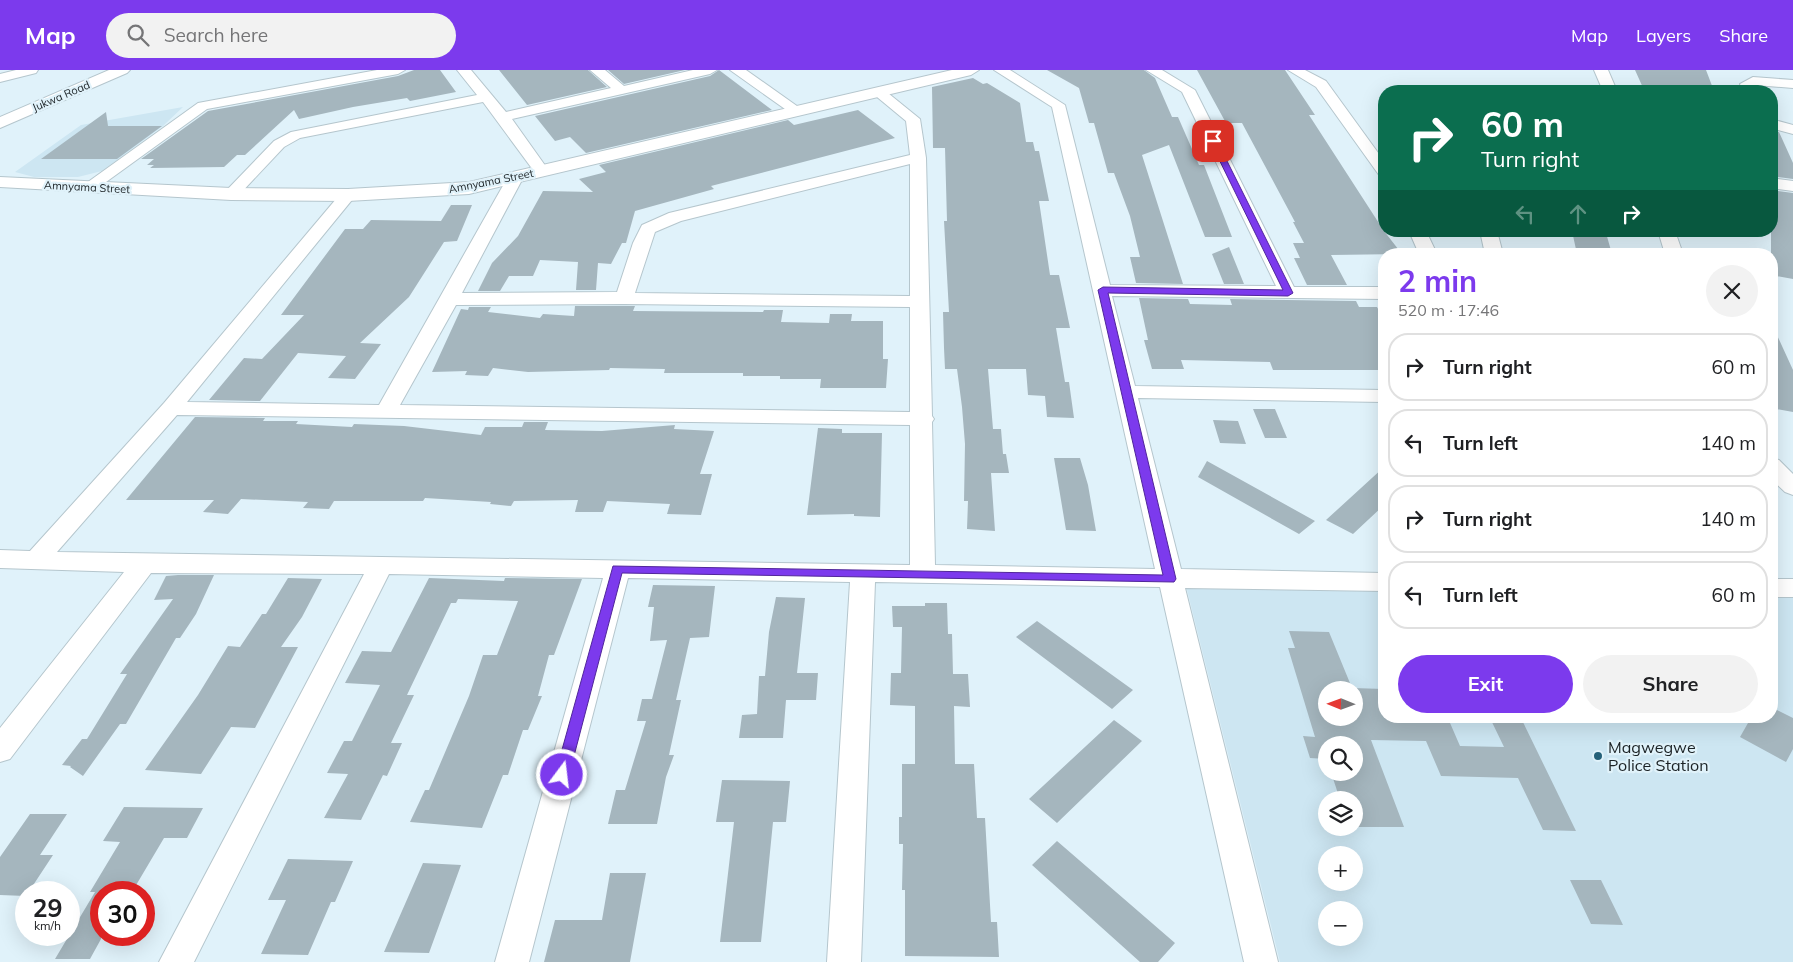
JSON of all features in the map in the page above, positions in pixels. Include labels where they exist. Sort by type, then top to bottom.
[{"type":"street","points":[[0,78],[31,70]]},
{"type":"street","name":"Jukwa Road","points":[[0,123],[122,70]]},
{"type":"street","points":[[89,187],[203,106],[398,70]]},
{"type":"street","points":[[464,70],[503,117],[541,171]]},
{"type":"street","points":[[597,70],[622,91]]},
{"type":"street","points":[[503,117],[710,70]]},
{"type":"street","points":[[737,70],[796,110]]},
{"type":"street","name":"Amnyama Street","points":[[0,182],[231,194],[348,195],[461,188],[515,178],[971,70]]},
{"type":"street","points":[[1001,70],[1058,105],[1262,962]]},
{"type":"street","points":[[1153,70],[1188,90],[1288,293]]},
{"type":"street","points":[[1294,70],[1322,84],[1378,163]]},
{"type":"street","points":[[1601,70],[1607,85]]},
{"type":"street","points":[[1747,85],[1753,81],[1793,84]]},
{"type":"street","points":[[878,92],[913,119],[918,158],[923,419],[923,574]]},
{"type":"street","points":[[231,194],[279,144],[296,134],[487,97]]},
{"type":"street","points":[[1778,125],[1793,130]]},
{"type":"street","points":[[624,298],[648,229],[675,217],[918,158]]},
{"type":"street","points":[[385,412],[450,299],[515,178]]},
{"type":"street","points":[[1778,184],[1793,186]]},
{"type":"street","points":[[38,559],[171,408],[348,195]]},
{"type":"street","points":[[1103,290],[1378,293]]},
{"type":"street","points":[[450,299],[624,298],[921,302]]},
{"type":"street","points":[[1127,392],[1378,396]]},
{"type":"street","points":[[171,408],[923,419]]},
{"type":"street","points":[[1778,472],[1793,487]]},
{"type":"street","points":[[0,559],[144,564],[381,565],[1378,582]]},
{"type":"street","points":[[3,741],[144,564]]},
{"type":"street","points":[[176,962],[381,565]]},
{"type":"street","points":[[512,962],[618,569]]},
{"type":"street","points":[[844,962],[863,573]]},
{"type":"street","points":[[1778,588],[1793,588]]},
{"type":"shaded area","points":[[183,107],[163,126],[102,171],[78,177],[34,177],[15,172],[81,125]]},
{"type":"shaded area","points":[[1186,586],[1378,589],[1378,723],[1778,723],[1778,596],[1793,596],[1793,962],[1280,962]]},
{"type":"building","points":[[414,70],[440,70],[456,92],[410,101],[407,98],[353,107],[299,119],[294,110],[245,155],[237,155],[224,167],[150,168],[154,165],[147,165],[154,159],[141,159],[208,111],[398,76]]},
{"type":"building","points":[[499,70],[588,70],[607,87],[527,105]]},
{"type":"building","points":[[608,70],[685,70],[624,84]]},
{"type":"building","points":[[719,70],[772,110],[586,153],[570,137],[555,141],[535,116],[710,76]]},
{"type":"building","points":[[1047,70],[1144,70],[1155,78],[1172,117],[1178,117],[1199,165],[1204,165],[1232,237],[1205,237],[1169,145],[1142,155],[1183,284],[1136,283],[1130,257],[1140,257],[1130,216],[1114,173],[1108,173],[1094,123],[1089,123],[1079,88]]},
{"type":"building","points":[[1197,70],[1285,70],[1315,115],[1309,115],[1378,222],[1378,237],[1389,237],[1397,248],[1378,248],[1378,254],[1331,255],[1347,285],[1307,285],[1294,258],[1300,258],[1293,243],[1304,243],[1293,222],[1295,222],[1242,123],[1226,123]]},
{"type":"building","points":[[1635,70],[1706,70],[1712,85],[1642,85]]},
{"type":"building","points":[[973,78],[983,84],[987,83],[1020,103],[1026,142],[1033,142],[1035,151],[1039,151],[1049,201],[1039,201],[1050,275],[1059,275],[1070,328],[1056,328],[1065,382],[1069,382],[1074,418],[1047,417],[1045,396],[1028,395],[1026,369],[988,369],[993,429],[1001,429],[1003,454],[1006,454],[1009,473],[991,473],[995,531],[967,529],[968,501],[964,501],[965,444],[957,369],[945,369],[943,312],[949,312],[944,221],[947,221],[945,148],[933,148],[932,87]]},
{"type":"building","points":[[858,110],[895,138],[711,186],[714,189],[635,211],[626,243],[622,243],[611,264],[598,263],[596,290],[576,290],[578,262],[540,260],[533,276],[509,276],[500,291],[478,291],[492,263],[518,236],[543,191],[593,192],[579,179],[606,172],[599,165],[788,120],[794,125]]},
{"type":"building","points":[[106,112],[108,126],[162,126],[117,159],[41,159]]},
{"type":"building","points":[[1778,132],[1793,163],[1793,179],[1778,177]]},
{"type":"building","points":[[1778,191],[1793,193],[1793,279],[1778,276],[1778,248],[1771,248],[1771,237],[1778,237]]},
{"type":"building","points":[[451,205],[472,205],[457,241],[444,242],[409,297],[360,343],[381,344],[355,379],[328,378],[346,356],[298,353],[260,401],[209,400],[244,358],[262,359],[304,315],[281,315],[345,229],[363,229],[371,220],[441,221]]},
{"type":"building","points":[[1573,237],[1607,237],[1610,248],[1576,248]]},
{"type":"building","points":[[1229,247],[1244,284],[1224,284],[1212,254]]},
{"type":"building","points":[[1139,298],[1188,299],[1190,304],[1232,305],[1230,299],[1356,301],[1359,307],[1377,307],[1378,309],[1378,370],[1273,370],[1270,362],[1181,360],[1184,369],[1152,369],[1144,340],[1148,340]]},
{"type":"building","points":[[575,306],[635,306],[633,311],[763,312],[764,310],[783,310],[781,322],[829,323],[830,314],[852,314],[851,321],[883,321],[883,359],[888,359],[886,388],[820,388],[821,379],[780,379],[780,376],[743,376],[743,373],[664,373],[665,369],[610,368],[609,370],[528,372],[493,368],[488,376],[465,375],[467,371],[432,372],[461,309],[491,307],[488,312],[540,318],[543,314],[574,316]]},
{"type":"building","points":[[1778,337],[1793,370],[1793,412],[1778,409]]},
{"type":"building","points":[[1253,409],[1275,409],[1287,438],[1265,438]]},
{"type":"building","points":[[195,417],[265,418],[263,421],[298,421],[296,424],[352,427],[354,424],[404,426],[481,435],[485,427],[522,427],[524,422],[548,422],[545,430],[602,431],[675,425],[674,429],[714,431],[700,474],[712,474],[701,515],[667,514],[670,504],[607,501],[603,512],[575,512],[578,500],[514,501],[511,506],[490,504],[491,502],[425,498],[423,501],[334,501],[329,509],[303,508],[308,502],[241,499],[228,514],[203,512],[214,500],[126,500]]},
{"type":"building","points":[[1213,420],[1238,421],[1246,444],[1220,443]]},
{"type":"building","points":[[818,428],[842,429],[842,433],[882,433],[880,517],[854,516],[854,514],[807,515]]},
{"type":"building","points":[[1054,458],[1080,458],[1088,485],[1096,531],[1066,530]]},
{"type":"building","points":[[1207,461],[1315,521],[1299,534],[1198,477]]},
{"type":"building","points":[[1378,472],[1378,511],[1353,534],[1326,520]]},
{"type":"building","points":[[214,575],[196,614],[180,638],[176,638],[126,724],[120,724],[83,776],[71,766],[62,765],[82,739],[87,739],[127,674],[120,674],[173,599],[154,600],[166,576]]},
{"type":"building","points":[[288,578],[322,579],[302,617],[281,647],[298,647],[255,728],[231,727],[201,774],[145,770],[198,695],[228,646],[240,647],[262,614],[266,614]]},
{"type":"building","points":[[429,578],[504,581],[505,578],[582,579],[554,655],[549,655],[538,696],[542,696],[528,730],[523,730],[508,775],[503,775],[482,828],[410,822],[425,790],[429,790],[469,696],[483,655],[497,655],[518,601],[458,599],[456,603],[451,603],[407,695],[414,695],[391,743],[402,743],[387,776],[383,775],[361,820],[324,818],[348,774],[327,773],[344,741],[352,741],[380,685],[345,683],[362,651],[391,652]]},
{"type":"building","points":[[653,585],[715,586],[709,637],[690,638],[676,700],[681,700],[669,755],[674,755],[666,777],[657,824],[608,824],[616,790],[625,790],[646,721],[637,721],[642,699],[652,699],[667,640],[650,641],[654,607],[648,607]]},
{"type":"building","points":[[776,597],[805,598],[797,673],[818,673],[816,700],[786,700],[783,738],[739,738],[742,715],[757,714],[759,676],[765,676],[769,632]]},
{"type":"building","points":[[925,603],[947,603],[948,634],[952,634],[953,674],[968,674],[970,707],[954,706],[955,764],[974,764],[977,818],[985,818],[991,922],[997,922],[999,957],[905,956],[905,890],[902,890],[903,844],[899,844],[899,817],[902,817],[902,764],[915,764],[915,706],[890,705],[891,673],[901,673],[902,627],[893,627],[892,606],[925,606]]},
{"type":"building","points":[[1037,621],[1133,690],[1112,709],[1016,637]]},
{"type":"building","points":[[1289,631],[1329,632],[1349,681],[1318,681],[1318,726],[1363,726],[1363,688],[1378,689],[1378,723],[1450,723],[1460,746],[1504,747],[1492,723],[1523,723],[1576,831],[1543,830],[1518,778],[1441,776],[1426,741],[1371,740],[1404,827],[1363,827],[1363,791],[1337,791],[1334,781],[1363,781],[1363,736],[1318,736],[1318,758],[1310,758],[1303,736],[1315,737],[1288,648],[1295,648]]},
{"type":"building","points":[[1778,710],[1793,718],[1793,749],[1786,762],[1740,737],[1748,723],[1778,723]]},
{"type":"building","points":[[1114,720],[1142,741],[1057,823],[1029,799]]},
{"type":"building","points":[[722,780],[790,781],[786,822],[773,822],[761,942],[720,942],[734,822],[716,822]]},
{"type":"building","points":[[124,807],[203,808],[187,838],[164,838],[139,881],[97,881],[120,842],[103,841]]},
{"type":"building","points":[[30,814],[67,814],[40,855],[53,855],[36,881],[15,881],[15,896],[0,895],[0,857]]},
{"type":"building","points":[[1057,841],[1175,943],[1158,962],[1140,962],[1032,865]]},
{"type":"building","points":[[288,859],[353,861],[335,902],[331,902],[308,955],[261,954],[286,900],[268,900]]},
{"type":"building","points":[[423,863],[461,865],[429,953],[384,952]]},
{"type":"building","points":[[610,873],[646,873],[630,962],[544,962],[555,920],[602,920]]},
{"type":"building","points":[[1570,880],[1601,880],[1623,925],[1591,924]]},
{"type":"building","points":[[90,900],[90,946],[97,946],[90,959],[55,959],[63,946],[80,946],[80,917]]},
{"type":"place","name":"Magwegwe Police Station","points":[[1598,756]]},
{"type":"route","points":[[562,775],[618,569],[1170,579],[1103,290],[1288,293],[1213,141]]}]
